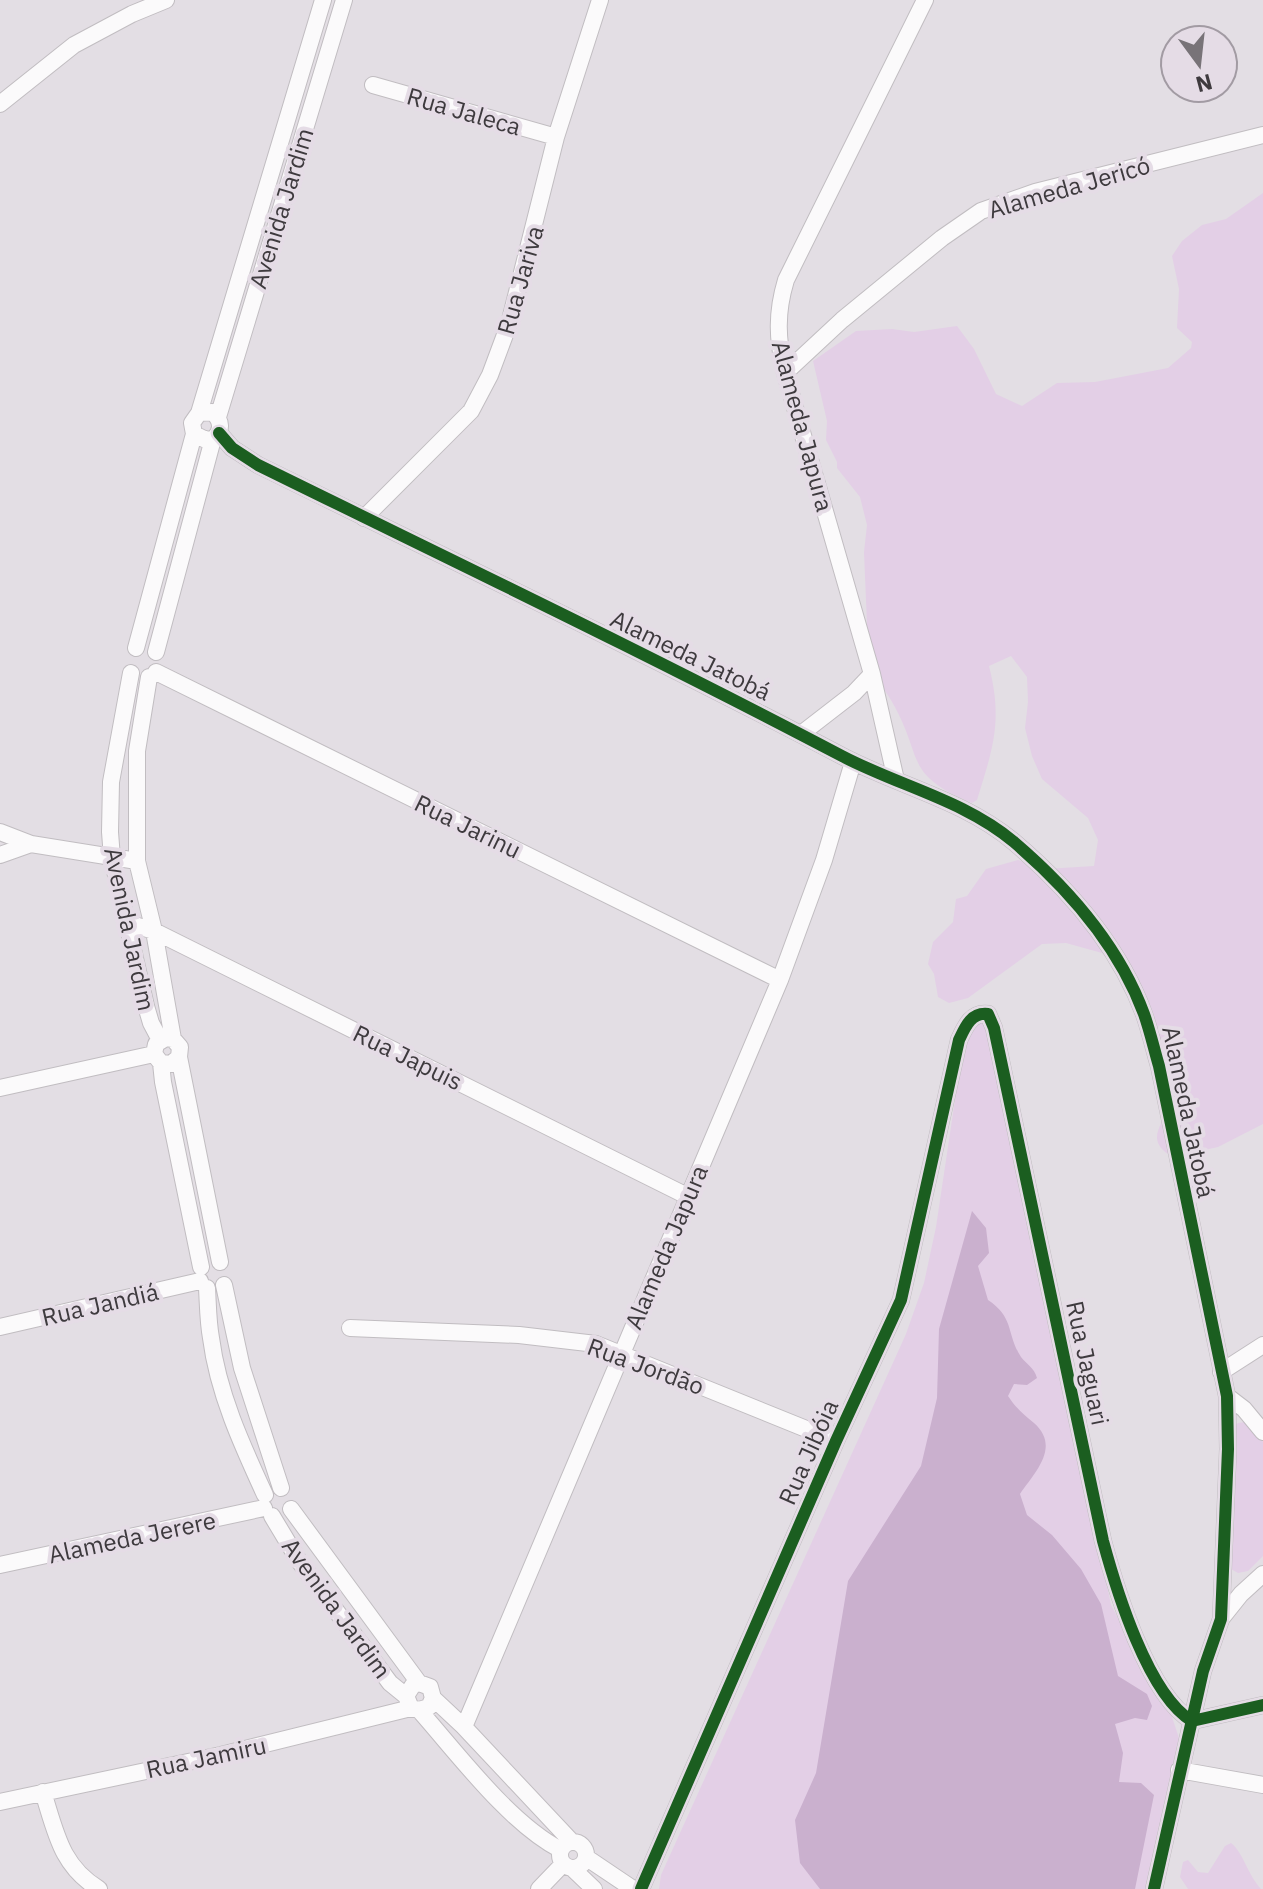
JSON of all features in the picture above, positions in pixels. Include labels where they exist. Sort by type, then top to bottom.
[{"type":"street","points":[[0,104],[74,45],[166,0]]},
{"type":"street","name":"Avenida Jardim","points":[[199,413],[323,0]]},
{"type":"street","name":"Avenida Jardim","points":[[156,652],[217,429],[344,0]]},
{"type":"street","name":"Rua Jariva","points":[[364,518],[471,411],[490,375],[509,324],[556,137],[600,0]]},
{"type":"street","name":"Alameda Japura","points":[[896,780],[872,674],[785,373],[777,323],[786,280],[925,0]]},
{"type":"street","name":"Rua Jaleca","points":[[373,85],[556,137]]},
{"type":"street","name":"Alameda Jericó","points":[[785,373],[842,320],[942,238],[981,211],[1035,192],[1263,135]]},
{"type":"street","points":[[136,648],[143,646],[156,652],[159,666],[153,675],[136,677],[131,673],[128,659],[136,648],[194,434],[192,423],[199,413],[212,412],[217,429],[206,440],[194,434]]},
{"type":"street","name":"Alameda Jatobá","points":[[217,429],[232,448],[258,465],[853,762],[967,810],[1012,841],[1054,880],[1099,929],[1144,1013],[1159,1066],[1227,1396],[1227,1526],[1221,1619],[1203,1671],[1154,1889]]},
{"type":"street","name":"Avenida Jardim","points":[[131,673],[111,782],[112,858],[146,1006],[162,1049]]},
{"type":"street","points":[[801,734],[854,693],[872,674]]},
{"type":"street","name":"Avenida Jardim","points":[[153,675],[137,751],[137,861],[154,931],[163,1082],[211,1339],[239,1437],[299,1561],[385,1676],[484,1784],[521,1820],[567,1856]]},
{"type":"street","name":"Rua Jarinu","points":[[153,675],[780,980]]},
{"type":"street","name":"Alameda Japura","points":[[464,1727],[780,980],[824,860],[853,762]]},
{"type":"street","points":[[0,832],[31,844],[137,861]]},
{"type":"street","points":[[0,855],[31,844]]},
{"type":"street","name":"Rua Japuis","points":[[128,923],[154,931],[687,1196]]},
{"type":"street","name":"Rua Jaguari","points":[[970,1020],[982,1013],[988,1014],[994,1028],[1103,1541],[1119,1600],[1132,1634],[1171,1702],[1179,1714],[1192,1721]]},
{"type":"street","name":"Rua Jibóia","points":[[641,1889],[836,1441],[901,1300],[959,1040],[970,1020]]},
{"type":"street","points":[[0,1088],[180,1047],[179,1057],[220,1262],[228,1273],[224,1285],[213,1290],[202,1279],[210,1261],[220,1262]]},
{"type":"street","name":"Rua Jandiá","points":[[0,1327],[202,1279]]},
{"type":"street","name":"Avenida Jardim","points":[[224,1285],[271,1502]]},
{"type":"street","name":"Rua Jordão","points":[[350,1328],[519,1335],[596,1344],[836,1441]]},
{"type":"street","points":[[1221,1372],[1263,1345]]},
{"type":"street","points":[[1227,1396],[1244,1409],[1263,1432]]},
{"type":"street","name":"Avenida Jardim","points":[[271,1502],[291,1496],[291,1509],[419,1683]]},
{"type":"street","name":"Alameda Jerere","points":[[0,1565],[271,1502],[280,1517],[291,1509]]},
{"type":"street","points":[[1221,1619],[1241,1594],[1263,1574]]},
{"type":"street","points":[[419,1683],[430,1687],[433,1698],[429,1707],[412,1705],[408,1690],[419,1683]]},
{"type":"street","name":"Avenida Jardim","points":[[433,1698],[464,1727],[594,1889]]},
{"type":"street","name":"Rua Jamiru","points":[[0,1802],[221,1755],[412,1705]]},
{"type":"street","points":[[1192,1721],[1263,1705]]},
{"type":"street","points":[[1179,1770],[1263,1785]]},
{"type":"street","points":[[43,1792],[59,1841],[72,1868],[99,1889]]},
{"type":"street","points":[[539,1889],[577,1842],[585,1848],[587,1858],[633,1889]]},
{"type":"shaded area","points":[[1263,193],[1263,1124],[1218,1147],[1173,1157],[1157,1140],[1159,1128],[1170,1107],[1126,980],[1102,953],[1066,943],[1042,944],[968,998],[949,1003],[938,997],[934,974],[928,964],[933,942],[953,922],[956,899],[967,896],[986,869],[1018,860],[1045,869],[1094,866],[1098,840],[1088,818],[1042,779],[1025,728],[1027,677],[1011,656],[989,666],[996,719],[988,765],[977,800],[972,803],[943,789],[920,767],[895,707],[869,672],[864,552],[867,525],[860,497],[837,468],[826,440],[827,421],[813,361],[856,331],[892,329],[914,332],[957,326],[974,349],[996,394],[1022,406],[1057,383],[1095,382],[1168,368],[1191,348],[1192,342],[1177,328],[1179,289],[1172,256],[1182,241],[1202,225],[1226,219]]},
{"type":"shaded area","points":[[979,1021],[988,1024],[1038,1242],[1111,1605],[1172,1717],[1179,1738],[1147,1889],[659,1889],[661,1875],[906,1334],[924,1283],[936,1227],[965,1033]]},
{"type":"shaded area","points":[[972,1211],[986,1228],[989,1253],[978,1266],[988,1300],[1002,1313],[1016,1349],[1037,1378],[1027,1385],[1014,1384],[1008,1396],[1042,1432],[1045,1441],[1043,1459],[1020,1494],[1027,1515],[1052,1535],[1081,1569],[1101,1604],[1118,1676],[1147,1694],[1152,1706],[1147,1720],[1135,1718],[1115,1724],[1123,1753],[1119,1782],[1141,1783],[1154,1795],[1135,1889],[820,1889],[800,1863],[795,1820],[816,1773],[848,1581],[921,1466],[937,1398],[939,1329]]},
{"type":"shaded area","points":[[1245,1422],[1253,1427],[1263,1442],[1263,1556],[1248,1571],[1238,1573],[1231,1569],[1228,1560],[1231,1430],[1238,1423]]},
{"type":"shaded area","points":[[1231,1843],[1261,1889],[1188,1889],[1180,1877],[1183,1862],[1188,1860],[1198,1872],[1208,1873],[1225,1846]]},
{"type":"cycle path","points":[[219,433],[232,448],[258,465],[864,767],[953,804],[995,827],[1073,899],[1121,965],[1146,1020],[1159,1066],[1227,1396],[1228,1449],[1221,1619],[1203,1671],[1154,1889]]},
{"type":"cycle path","points":[[641,1889],[836,1441],[901,1300],[959,1040],[969,1021],[977,1015],[988,1014],[994,1028],[1103,1541],[1136,1639],[1161,1689],[1176,1708],[1192,1721],[1263,1705]]}]
